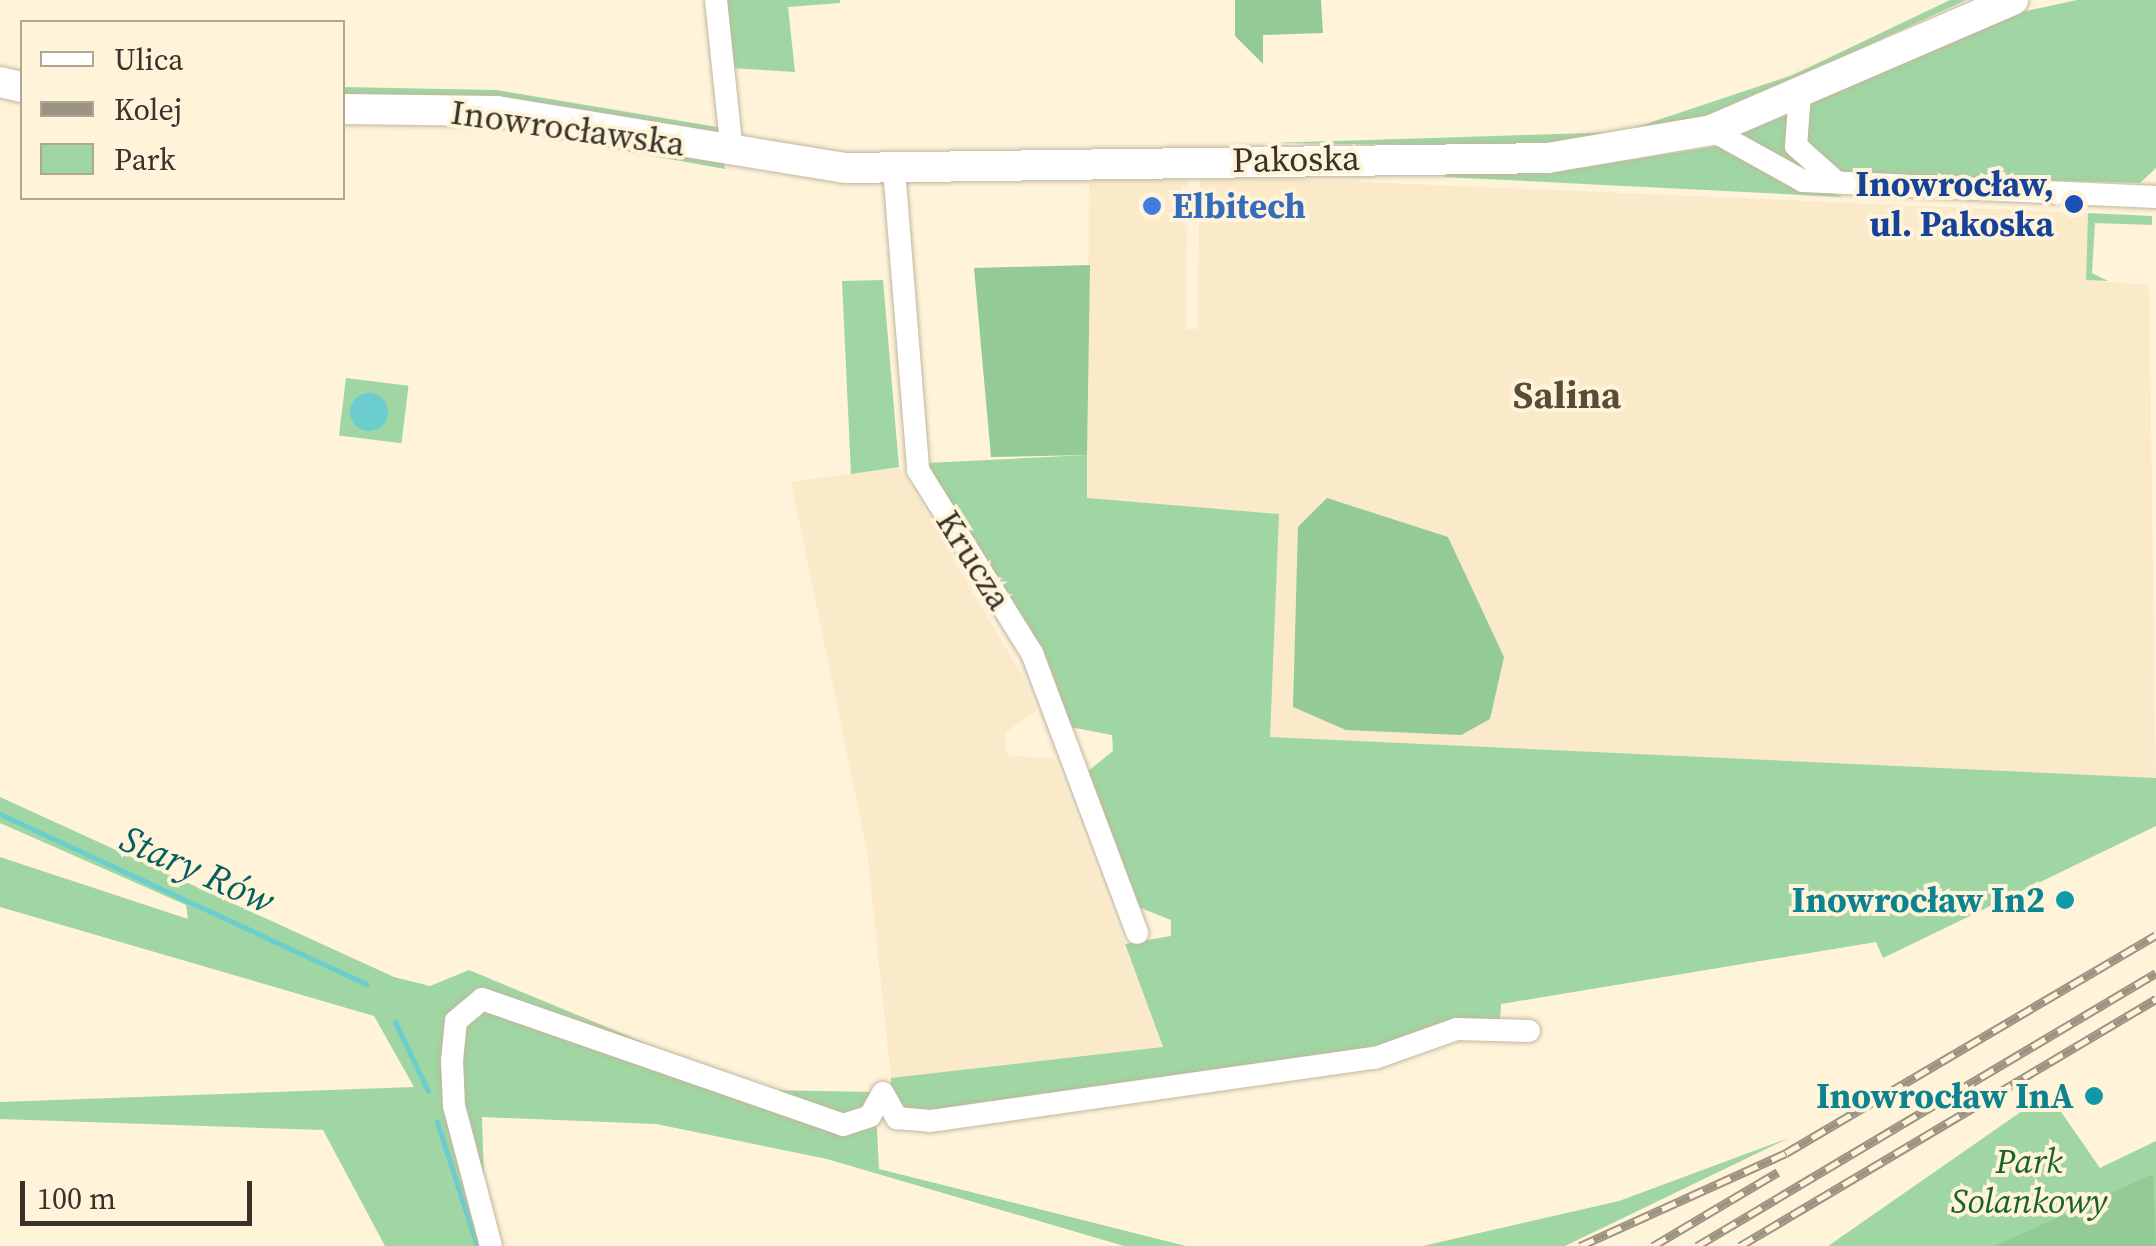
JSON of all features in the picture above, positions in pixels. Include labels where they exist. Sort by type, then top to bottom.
[{"type":"main road","name":"Pakoska","points":[[732,153],[894,169],[1548,158],[1711,130],[2013,0]]},
{"type":"main road","name":"Inowrocławska","points":[[345,109],[497,111],[732,153]]},
{"type":"street","points":[[716,0],[732,153]]},
{"type":"street","points":[[1800,92],[1796,146],[1816,172],[1845,182]]},
{"type":"street","points":[[1711,130],[1802,180],[2156,196]]},
{"type":"street","name":"Krucza","points":[[894,169],[918,470],[1032,654],[1138,933]]},
{"type":"street","points":[[491,1246],[454,1106],[452,1061],[456,1021],[482,1000],[843,1125],[870,1116],[883,1093],[897,1118],[930,1120],[1375,1058],[1458,1029],[1530,1030]]},
{"type":"shaded area","points":[[1188,175],[1186,329],[1197,329],[1200,175],[2088,213],[2086,280],[2149,285],[2156,778],[1269,737],[1087,498],[1089,177]]},
{"type":"shaded area","points":[[899,467],[1025,680],[1036,711],[1005,733],[1007,755],[1055,759],[1163,1048],[891,1078],[867,851],[791,482]]},
{"type":"green space","points":[[722,0],[840,3],[788,7],[795,72],[730,68]]},
{"type":"green space","points":[[1235,0],[1321,0],[1323,33],[1263,35],[1263,64],[1235,36]]},
{"type":"green space","points":[[1950,0],[1966,0],[1719,114],[1564,147],[1274,143],[1622,132],[1793,75]]},
{"type":"green space","points":[[2077,0],[2156,0],[2156,168],[2140,183],[1836,174],[1804,148],[1811,103],[2012,14]]},
{"type":"green space","points":[[345,87],[496,90],[723,128],[721,138],[498,99],[345,96]]},
{"type":"green space","points":[[1788,114],[1802,166],[1795,170],[1736,136]]},
{"type":"green space","points":[[527,124],[724,161],[725,169],[526,133]]},
{"type":"green space","points":[[1718,146],[1843,197],[1444,177],[1444,169],[1586,167]]},
{"type":"green space","points":[[2088,213],[2152,216],[2152,225],[2095,223],[2092,273],[2108,281],[2086,280]]},
{"type":"green space","points":[[1090,265],[1087,455],[991,457],[974,268]]},
{"type":"green space","points":[[883,280],[899,467],[851,474],[842,281]]},
{"type":"green space","points":[[346,378],[409,386],[401,443],[339,436]]},
{"type":"green space","points":[[1087,455],[1087,498],[1279,514],[1270,737],[2156,778],[2156,826],[1883,958],[1876,942],[1501,1004],[1500,1023],[1384,1049],[911,1116],[890,1093],[891,1078],[1163,1047],[1125,944],[1171,936],[1171,920],[1136,906],[1087,772],[1113,751],[1112,735],[1070,727],[927,463]]},
{"type":"green space","points":[[1327,498],[1448,537],[1504,657],[1490,719],[1461,735],[1346,730],[1293,707],[1298,527]]},
{"type":"green space","points":[[0,797],[394,977],[430,986],[469,970],[758,1090],[875,1092],[879,1169],[1186,1246],[1124,1246],[827,1159],[656,1124],[482,1117],[486,1246],[385,1246],[323,1130],[0,1119],[0,1102],[414,1087],[374,1016],[0,907],[0,857],[188,919],[186,905],[0,823]]},
{"type":"green space","name":"Park Solankowy","points":[[2048,1093],[2100,1168],[2156,1141],[2156,1246],[1828,1246]]},
{"type":"green space","points":[[1789,1138],[1565,1246],[1423,1246],[1619,1201]]},
{"type":"green space","points":[[2153,1174],[2156,1246],[1995,1246]]},
{"type":"water","points":[[369,393],[382,399],[388,412],[382,425],[369,431],[356,425],[350,412],[356,399]]},
{"type":"waterway","name":"Stary Rów","points":[[0,814],[367,984]]},
{"type":"waterway","name":"Stary Rów","points":[[395,1022],[428,1091]]},
{"type":"waterway","name":"Stary Rów","points":[[437,1122],[477,1246]]},
{"type":"railway","points":[[1580,1246],[1786,1153],[2156,935]]},
{"type":"railway","points":[[1697,1246],[2156,973]]},
{"type":"railway","points":[[1740,1246],[2156,999]]},
{"type":"railway","points":[[1653,1246],[1778,1172]]},
{"type":"place","name":"Inowrocław, ul. Pakoska","points":[[2074,204]]},
{"type":"place","name":"Elbitech","points":[[1152,206]]},
{"type":"place","name":"Inowrocław In2","points":[[2065,900]]},
{"type":"place","name":"Inowrocław InA","points":[[2094,1096]]},
{"type":"district","name":"Salina","points":[[1567,396]]}]
